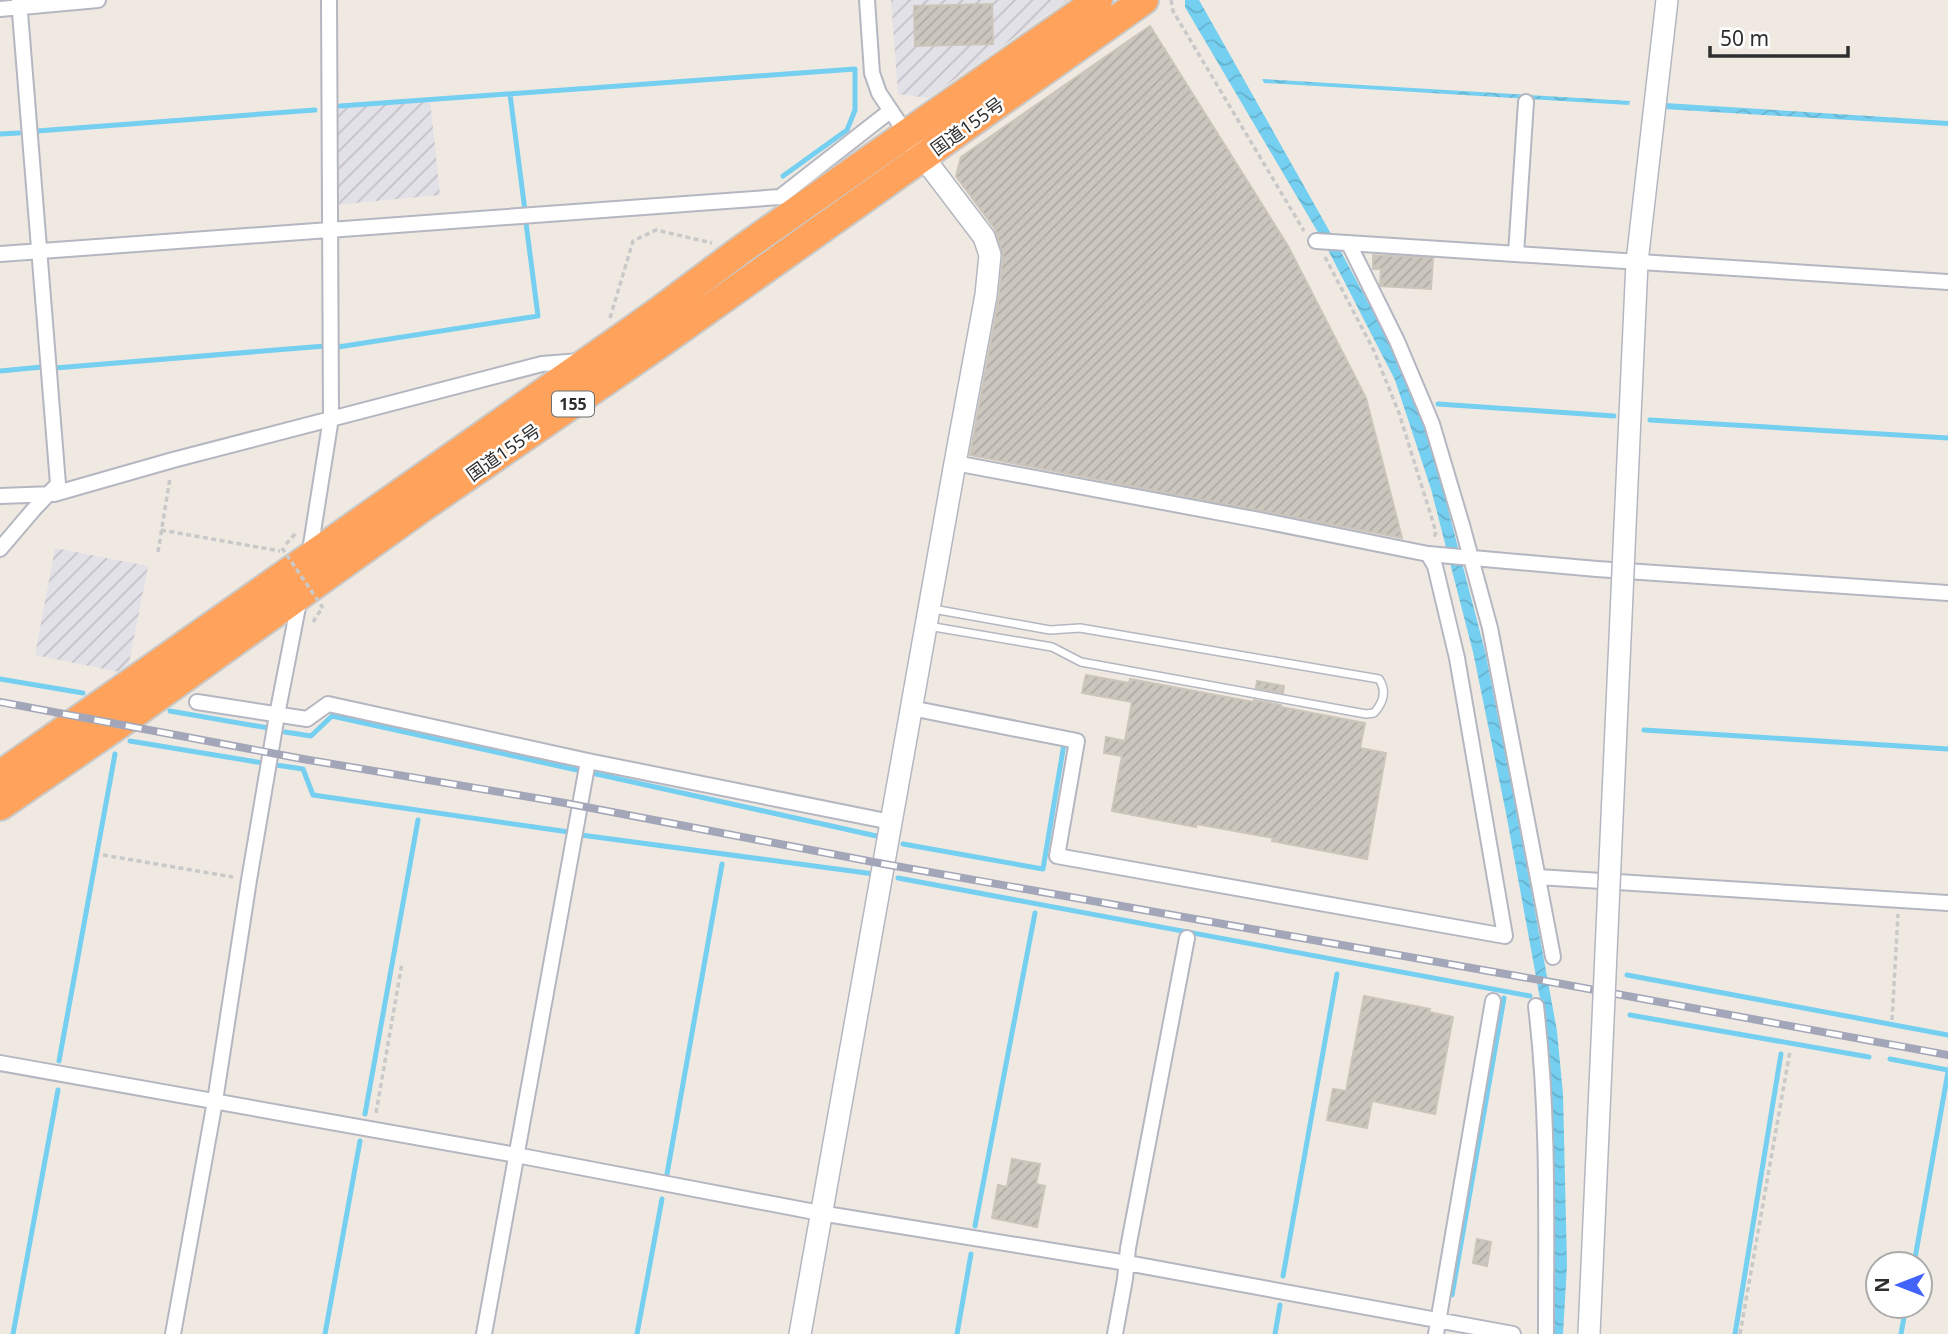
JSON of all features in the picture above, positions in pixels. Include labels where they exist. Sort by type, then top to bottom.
[{"type":"highway","name":"国道155号","points":[[0,806],[131,716],[312,601],[915,146],[1098,0]]},
{"type":"highway","name":"国道155号","points":[[0,775],[618,340],[742,249],[915,146],[1144,0]]},
{"type":"street","points":[[0,9],[19,4],[98,0]]},
{"type":"street","points":[[309,558],[331,418],[329,0]]},
{"type":"street","points":[[800,1334],[986,295],[990,255],[984,237],[915,146],[879,93],[873,73],[867,0]]},
{"type":"street","points":[[1589,1334],[1637,262],[1667,0]]},
{"type":"street","points":[[0,550],[58,484],[19,4]]},
{"type":"street","points":[[1516,254],[1526,102]]},
{"type":"street","points":[[0,254],[780,197],[890,111]]},
{"type":"street","points":[[1318,241],[1948,282]]},
{"type":"street","points":[[1345,244],[1397,341],[1432,424],[1490,628],[1553,957]]},
{"type":"street","points":[[0,496],[54,494],[173,460],[542,364],[588,360]]},
{"type":"street","points":[[955,463],[1428,554],[1597,569],[1948,593]]},
{"type":"street","points":[[911,708],[1077,741],[1057,856],[1505,936],[1457,658],[1435,566],[1428,554]]},
{"type":"street","points":[[173,1334],[215,1101],[277,715],[312,601]]},
{"type":"street","points":[[197,702],[307,719],[328,704],[587,761],[891,822]]},
{"type":"street","points":[[484,1334],[587,761]]},
{"type":"street","points":[[1538,877],[1948,903]]},
{"type":"street","points":[[1115,1334],[1187,938]]},
{"type":"street","points":[[1438,1327],[1493,1001]]},
{"type":"street","points":[[1536,1006],[1547,1154],[1545,1334]]},
{"type":"street","points":[[0,1063],[516,1155],[820,1213],[1127,1263],[1438,1327],[1513,1334]]},
{"type":"lane","points":[[927,617],[1050,630],[1080,628],[1379,679],[1384,685],[1384,694],[1374,713],[1366,714],[1081,662],[1052,647],[927,617]]},
{"type":"path","points":[[1171,0],[1173,11],[1309,240],[1318,241],[1374,351],[1399,413],[1436,533],[1428,554]]},
{"type":"path","points":[[618,340],[607,328],[633,241],[656,230],[742,249]]},
{"type":"path","points":[[158,552],[173,460]]},
{"type":"path","points":[[161,530],[309,558]]},
{"type":"path","points":[[282,548],[312,601],[311,624]]},
{"type":"path","points":[[103,855],[249,880]]},
{"type":"path","points":[[1892,1020],[1898,900]]},
{"type":"path","points":[[373,1129],[402,963]]},
{"type":"path","points":[[1740,1334],[1790,1051]]},
{"type":"shaded area","points":[[891,0],[1068,0],[928,98],[898,94]]},
{"type":"shaded area","points":[[430,100],[440,195],[334,205],[335,107]]},
{"type":"shaded area","points":[[55,548],[148,566],[129,663],[119,672],[35,655]]},
{"type":"water","points":[[1185,0],[1199,0],[1401,364],[1424,425],[1443,490],[1485,651],[1557,1031],[1563,1094],[1567,1265],[1563,1334],[1552,1334],[1553,1169],[1546,1031],[1473,652],[1431,489],[1395,380],[1326,246],[1185,7]]},
{"type":"water","points":[[1262,79],[1630,101],[1629,105],[1264,83]]},
{"type":"water","points":[[1665,103],[1948,121],[1948,126],[1664,109]]},
{"type":"building","points":[[992,4],[993,44],[915,46],[914,6]]},
{"type":"building","points":[[1150,26],[1288,246],[1366,398],[1402,538],[970,455],[999,297],[1003,256],[995,229],[956,176],[961,157]]},
{"type":"building","points":[[1373,255],[1433,258],[1431,289],[1380,286],[1381,269],[1373,269]]},
{"type":"building","points":[[1086,675],[1129,683],[1130,679],[1253,702],[1254,700],[1365,723],[1360,748],[1386,753],[1367,859],[1272,841],[1273,838],[1112,811],[1122,756],[1104,753],[1106,737],[1125,741],[1132,702],[1082,693]]},
{"type":"building","points":[[1257,681],[1284,686],[1283,693],[1256,688]]},
{"type":"building","points":[[1364,996],[1430,1009],[1429,1012],[1453,1017],[1435,1114],[1372,1101],[1367,1128],[1327,1120],[1333,1089],[1346,1091]]},
{"type":"building","points":[[1012,1159],[1040,1164],[1036,1184],[1045,1186],[1037,1227],[992,1218],[998,1185],[1007,1187]]},
{"type":"building","points":[[1477,1239],[1491,1242],[1487,1266],[1473,1263]]},
{"type":"waterway","points":[[340,106],[855,69],[855,110],[847,130],[783,176]]},
{"type":"waterway","points":[[510,94],[525,211]]},
{"type":"waterway","points":[[37,131],[315,110]]},
{"type":"waterway","points":[[0,134],[19,133]]},
{"type":"waterway","points":[[338,347],[538,316],[526,223]]},
{"type":"waterway","points":[[55,368],[325,346]]},
{"type":"waterway","points":[[0,371],[42,367]]},
{"type":"waterway","points":[[1438,404],[1614,416]]},
{"type":"waterway","points":[[1650,420],[1948,438]]},
{"type":"waterway","points":[[0,679],[83,693]]},
{"type":"waterway","points":[[170,711],[268,728]]},
{"type":"waterway","points":[[285,732],[311,736],[332,716],[577,770]]},
{"type":"waterway","points":[[1644,730],[1948,749]]},
{"type":"waterway","points":[[130,741],[263,763]]},
{"type":"waterway","points":[[903,844],[1043,869],[1064,744]]},
{"type":"waterway","points":[[59,1061],[115,754]]},
{"type":"waterway","points":[[276,765],[303,769],[313,795],[569,832]]},
{"type":"waterway","points":[[592,773],[881,837]]},
{"type":"waterway","points":[[365,1114],[418,820]]},
{"type":"waterway","points":[[581,835],[874,874]]},
{"type":"waterway","points":[[667,1174],[722,864]]},
{"type":"waterway","points":[[898,878],[1530,996]]},
{"type":"waterway","points":[[975,1226],[1035,913]]},
{"type":"waterway","points":[[1283,1276],[1337,974]]},
{"type":"waterway","points":[[1627,975],[1948,1035]]},
{"type":"waterway","points":[[1452,1295],[1504,998]]},
{"type":"waterway","points":[[1630,1015],[1869,1057]]},
{"type":"waterway","points":[[1735,1334],[1781,1054]]},
{"type":"waterway","points":[[1890,1059],[1948,1070]]},
{"type":"waterway","points":[[1916,1250],[1948,1072]]},
{"type":"waterway","points":[[13,1334],[58,1090]]},
{"type":"waterway","points":[[325,1334],[360,1141]]},
{"type":"waterway","points":[[637,1334],[662,1199]]},
{"type":"waterway","points":[[957,1334],[971,1254]]},
{"type":"waterway","points":[[1275,1334],[1280,1305]]},
{"type":"waterway","points":[[1901,1334],[1904,1320]]},
{"type":"railway","points":[[0,702],[1948,1055]]}]
